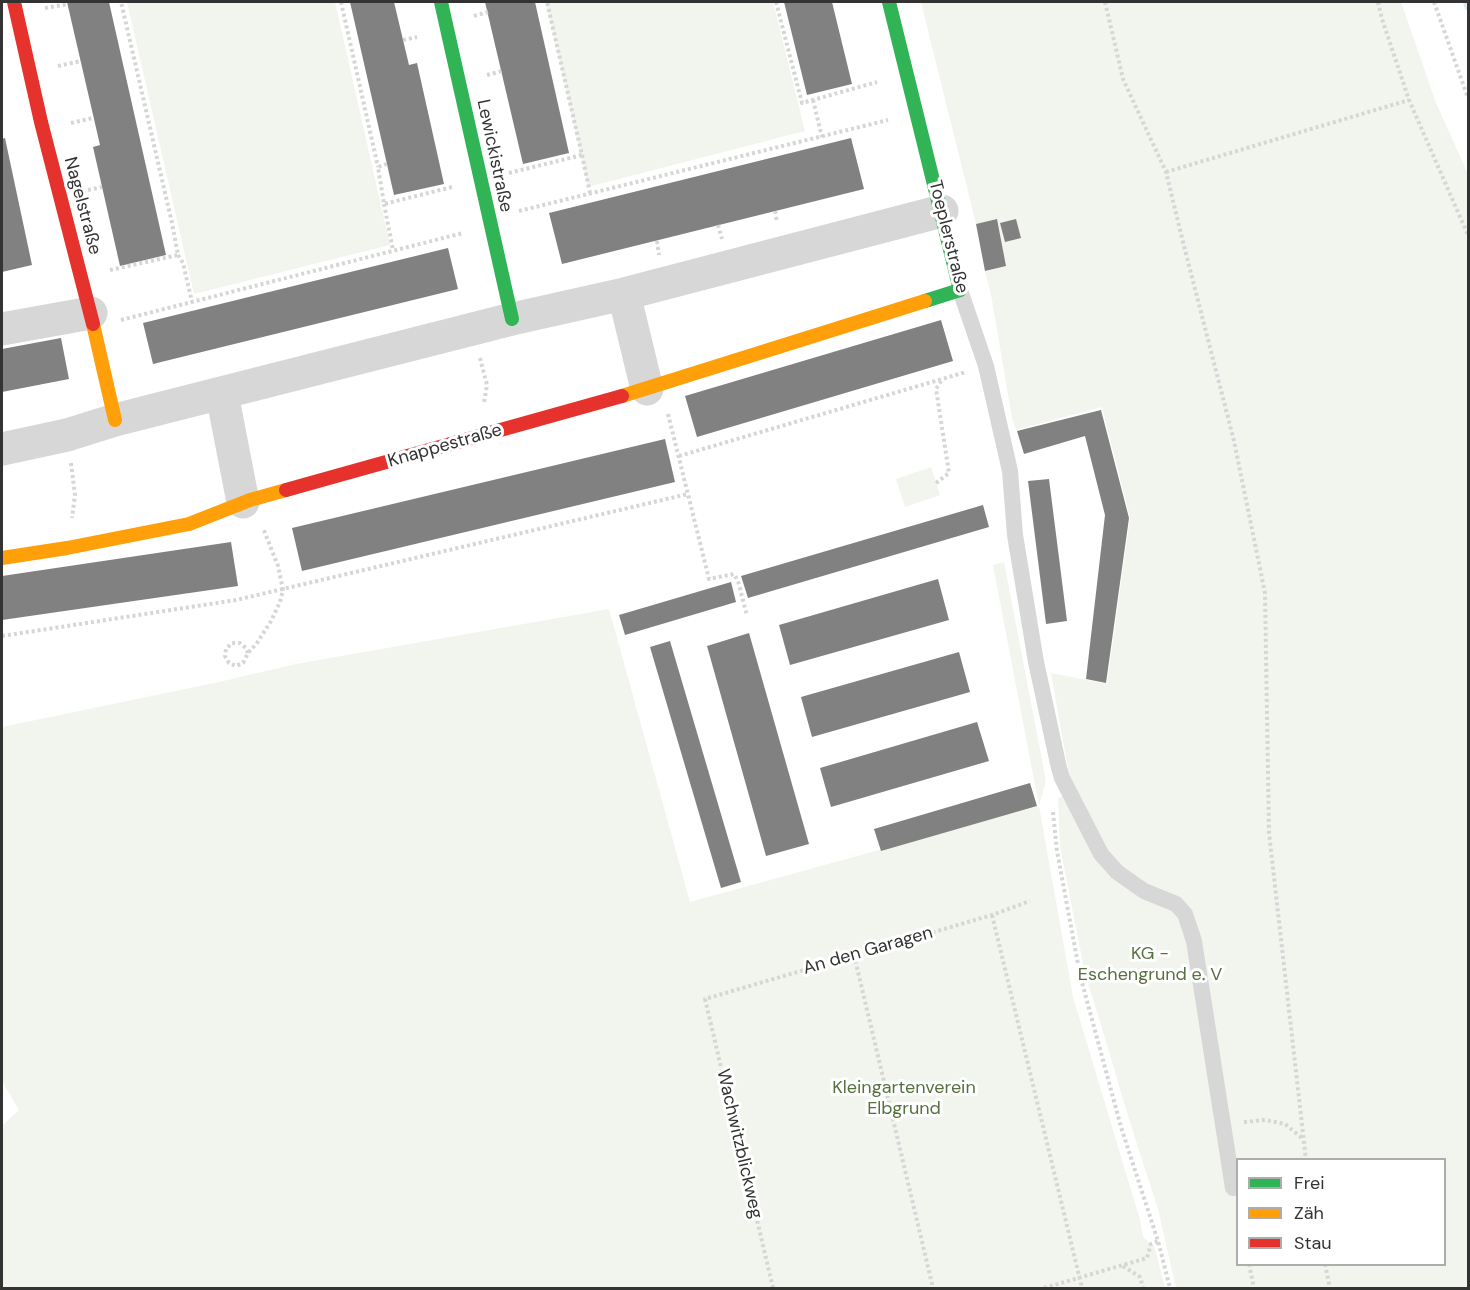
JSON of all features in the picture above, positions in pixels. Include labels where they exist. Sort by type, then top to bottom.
[{"type":"street","name":"Nagelstraße","points":[[14,2],[41,122],[93,320],[115,420]]},
{"type":"street","name":"Lewickistraße","points":[[441,2],[513,319]]},
{"type":"street","name":"Toeplerstraße","points":[[890,2],[960,290]]},
{"type":"street","points":[[2,449],[67,435],[115,420],[513,319],[624,294],[942,212]]},
{"type":"street","name":"Knappestraße","points":[[2,558],[189,524],[246,501],[654,387],[960,290]]},
{"type":"street","points":[[624,294],[654,387]]},
{"type":"street","points":[[2,329],[93,320]]},
{"type":"street","points":[[222,394],[246,501]]},
{"type":"lane","name":"Toeplerstraße","points":[[960,290],[986,366],[1010,471],[1015,535],[1036,662],[1062,778],[1101,854],[1117,872],[1144,891],[1176,904],[1185,914],[1194,941],[1233,1188]]},
{"type":"path","points":[[121,2],[178,255],[183,263],[192,302]]},
{"type":"path","points":[[341,2],[378,167]]},
{"type":"path","points":[[776,2],[802,103],[886,79]]},
{"type":"path","points":[[1105,2],[1123,79],[1166,172],[1234,441],[1265,593],[1269,832],[1305,1158]]},
{"type":"path","points":[[1378,2],[1408,100],[1468,236]]},
{"type":"path","points":[[1434,2],[1468,98]]},
{"type":"path","points":[[44,8],[68,4]]},
{"type":"path","points":[[58,66],[81,61]]},
{"type":"path","points":[[813,100],[822,137]]},
{"type":"path","points":[[1166,172],[1408,100]]},
{"type":"path","points":[[71,123],[93,118]]},
{"type":"path","points":[[93,320],[192,302],[393,250],[590,194],[894,119]]},
{"type":"path","points":[[582,155],[590,194]]},
{"type":"path","points":[[384,204],[393,250]]},
{"type":"path","points":[[102,271],[178,255]]},
{"type":"path","points":[[473,329],[487,385],[478,436]]},
{"type":"path","points":[[679,456],[986,366]]},
{"type":"path","points":[[936,483],[949,473],[936,389],[942,380]]},
{"type":"path","points":[[654,387],[679,456],[709,579],[734,574],[747,616]]},
{"type":"path","points":[[67,435],[75,495],[67,548]]},
{"type":"path","points":[[2,636],[236,600],[688,494]]},
{"type":"path","points":[[246,501],[278,566],[283,590],[271,621],[243,663],[236,666],[229,663],[225,656],[226,649],[232,643],[240,643],[248,653]]},
{"type":"path","points":[[1059,768],[1051,791],[1057,850],[1080,975],[1121,1127],[1158,1241],[1170,1288]]},
{"type":"path","name":"An den Garagen","points":[[705,999],[992,915],[1030,901]]},
{"type":"path","points":[[992,915],[1082,1288]]},
{"type":"path","points":[[854,955],[933,1288]]},
{"type":"path","name":"Wachwitzblickweg","points":[[705,999],[773,1288]]},
{"type":"path","points":[[1223,1125],[1265,1120],[1285,1124],[1303,1140]]},
{"type":"path","points":[[1044,1288],[1146,1258],[1151,1244],[1158,1241]]},
{"type":"path","points":[[1123,1266],[1140,1278],[1143,1288]]},
{"type":"path","points":[[1249,1266],[1254,1288]]},
{"type":"path","points":[[1325,1266],[1330,1288]]},
{"type":"green space","points":[[127,2],[335,2],[390,245],[194,294]]},
{"type":"green space","points":[[546,2],[773,2],[805,131],[588,187]]},
{"type":"green space","name":"KG - Eschengrund e. V","points":[[921,2],[1401,2],[1436,103],[1468,174],[1468,1288],[1176,1288],[1158,1209],[1085,974],[1060,846],[1058,798],[1063,796],[1069,774],[1051,673],[1107,684],[1130,518],[1102,407],[1016,430],[985,271],[1006,266],[997,219],[976,224]]},
{"type":"green space","points":[[931,467],[940,495],[905,507],[896,479]]},
{"type":"green space","points":[[1004,562],[1046,781],[1039,806],[993,565]]},
{"type":"green space","name":"Kleingartenverein Elbgrund","points":[[609,609],[690,902],[1039,806],[1073,997],[1140,1220],[1143,1237],[1155,1248],[1165,1288],[2,1288],[2,1126],[19,1110],[2,1081],[2,727],[296,664]]},
{"type":"building","points":[[67,2],[109,2],[166,255],[120,266],[93,147],[100,145]]},
{"type":"building","points":[[350,2],[394,2],[409,65],[417,63],[444,184],[394,195]]},
{"type":"building","points":[[485,2],[535,2],[569,153],[523,164]]},
{"type":"building","points":[[784,2],[832,2],[852,84],[807,95]]},
{"type":"building","points":[[5,138],[32,265],[2,272],[2,139]]},
{"type":"building","points":[[851,138],[864,189],[562,264],[549,213]]},
{"type":"building","points":[[997,219],[1006,266],[985,271],[976,224]]},
{"type":"building","points":[[1016,219],[1021,238],[1005,242],[1000,223]]},
{"type":"building","points":[[448,248],[458,289],[153,364],[143,323]]},
{"type":"building","points":[[941,320],[953,361],[697,437],[685,396]]},
{"type":"building","points":[[61,338],[69,379],[2,392],[2,349]]},
{"type":"building","points":[[1101,410],[1129,518],[1106,683],[1086,679],[1105,515],[1085,436],[1024,454],[1017,431]]},
{"type":"building","points":[[665,439],[675,482],[302,571],[292,528]]},
{"type":"building","points":[[1049,479],[1067,621],[1046,624],[1028,481]]},
{"type":"building","points":[[983,505],[989,527],[748,598],[741,576]]},
{"type":"building","points":[[231,542],[238,586],[2,620],[2,576]]},
{"type":"building","points":[[938,579],[949,620],[790,665],[779,625]]},
{"type":"building","points":[[731,582],[736,602],[625,635],[619,615]]},
{"type":"building","points":[[749,633],[809,844],[766,856],[707,646]]},
{"type":"building","points":[[670,641],[741,882],[721,888],[650,647]]},
{"type":"building","points":[[959,652],[970,692],[812,737],[801,697]]},
{"type":"building","points":[[977,722],[989,761],[831,807],[820,768]]},
{"type":"building","points":[[1030,783],[1037,806],[881,851],[874,829]]},
{"type":"waterway","points":[[1467,2],[1468,6]]},
{"type":"traffic: fast","points":[[441,2],[512,319]]},
{"type":"traffic: fast","points":[[889,2],[960,290],[925,301]]},
{"type":"traffic: slow","points":[[622,396],[925,301]]},
{"type":"traffic: slow","points":[[93,324],[115,420]]},
{"type":"traffic: slow","points":[[2,558],[189,524],[250,500],[286,490]]},
{"type":"traffic: jam","points":[[14,2],[41,122],[93,324]]},
{"type":"traffic: jam","points":[[286,490],[622,396]]}]
